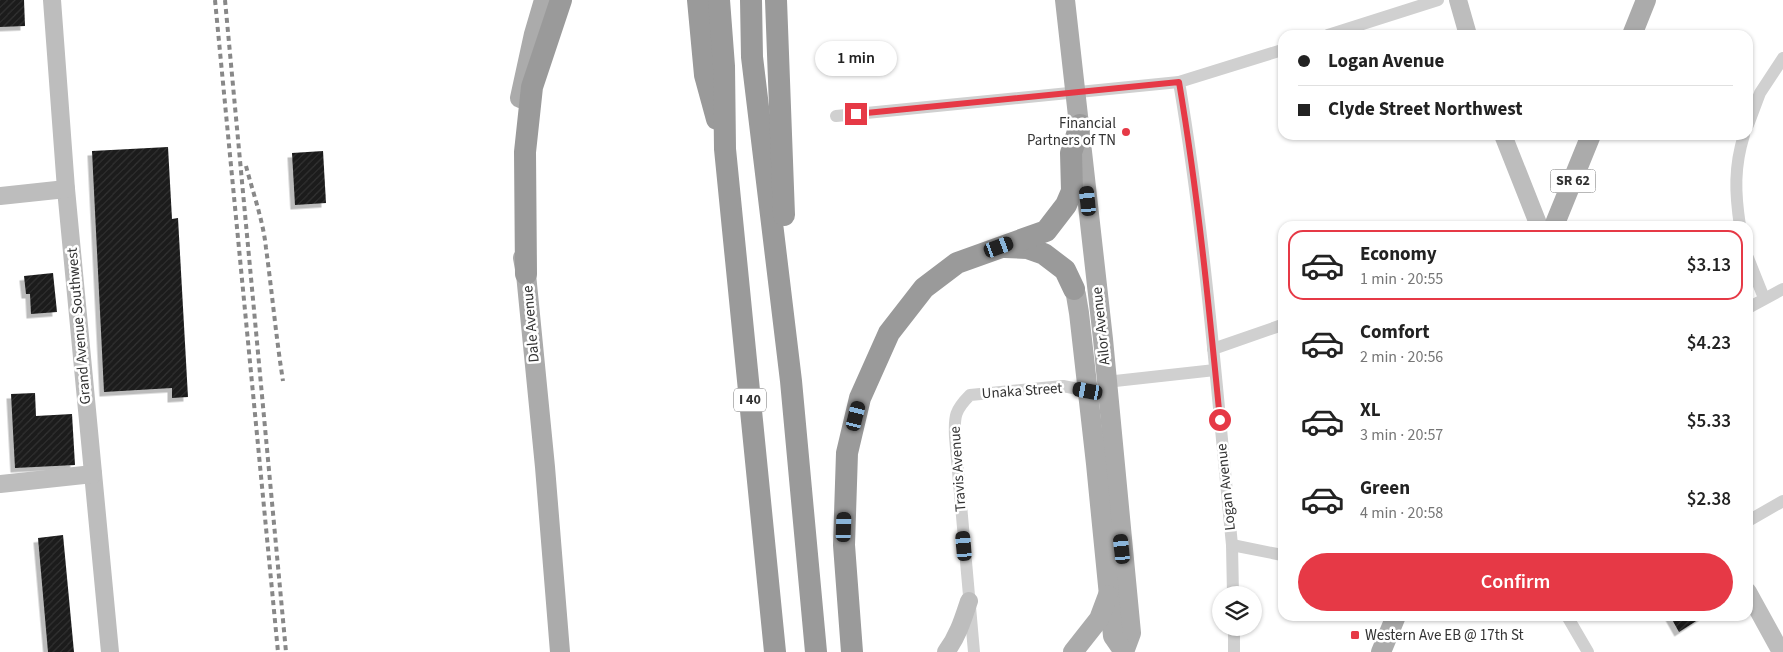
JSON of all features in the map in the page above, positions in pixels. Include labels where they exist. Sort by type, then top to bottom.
[{"type":"highway","points":[[526,274],[525,152],[532,86],[560,0]]},
{"type":"highway","points":[[698,0],[705,75],[724,149]]},
{"type":"highway","name":"I 40","points":[[719,0],[724,66],[724,149],[775,652]]},
{"type":"highway","points":[[751,0],[752,57],[791,381],[816,652]]},
{"type":"highway","points":[[776,0],[791,381]]},
{"type":"highway","points":[[852,652],[844,545],[846,453],[860,398],[888,334],[924,288],[958,263],[1046,231],[1066,205],[1072,191],[1071,153],[1080,125]]},
{"type":"highway","points":[[999,247],[1027,248],[1044,254],[1066,270],[1074,289]]},
{"type":"main road","name":"Dale Avenue","points":[[544,0],[522,87],[517,126],[515,174],[517,230],[526,274],[545,467],[560,652]]},
{"type":"main road","name":"Ailor Avenue","points":[[1065,0],[1080,125],[1131,633],[1124,652]]},
{"type":"main road","points":[[1634,30],[1646,0]]},
{"type":"main road","name":"SR 62","points":[[1556,221],[1589,140]]},
{"type":"main road","name":"Ailor Avenue","points":[[1074,289],[1088,391],[1113,636],[1124,652]]},
{"type":"main road","points":[[1073,652],[1099,619],[1109,593]]},
{"type":"main road","points":[[1381,652],[1394,621]]},
{"type":"street","name":"Grand Avenue Southwest","points":[[52,0],[66,189],[110,652]]},
{"type":"street","points":[[1344,30],[1438,0]]},
{"type":"street","points":[[1458,0],[1467,30]]},
{"type":"street","points":[[836,116],[1179,82],[1278,51]]},
{"type":"street","points":[[1753,112],[1760,94],[1783,58]]},
{"type":"street","name":"Logan Avenue","points":[[1179,82],[1192,163],[1213,349],[1232,545],[1233,586]]},
{"type":"street","points":[[1505,140],[1537,221]]},
{"type":"street","points":[[1739,221],[1735,186],[1739,151],[1742,140]]},
{"type":"street","points":[[0,196],[66,189]]},
{"type":"street","points":[[1753,270],[1764,298]]},
{"type":"street","points":[[1753,305],[1783,288]]},
{"type":"street","points":[[1213,349],[1278,326]]},
{"type":"street","points":[[1106,382],[1215,370]]},
{"type":"street","name":"Unaka Street","points":[[960,406],[970,395],[1063,386],[1088,391]]},
{"type":"street","name":"Travis Avenue","points":[[960,406],[954,418],[955,437],[974,652]]},
{"type":"street","points":[[0,484],[93,474]]},
{"type":"street","points":[[1753,518],[1783,501]]},
{"type":"street","points":[[1232,545],[1278,554]]},
{"type":"street","points":[[946,652],[962,624],[969,601]]},
{"type":"street","points":[[1753,601],[1781,652]]},
{"type":"street","points":[[1570,621],[1588,652]]},
{"type":"street","points":[[1234,636],[1234,652]]},
{"type":"building","points":[[0,0],[24,0],[25,26],[0,27]]},
{"type":"building","points":[[168,147],[172,219],[178,218],[188,397],[172,398],[172,388],[104,392],[92,151]]},
{"type":"building","points":[[323,151],[326,203],[295,205],[292,153]]},
{"type":"building","points":[[53,273],[57,312],[31,314],[30,294],[26,294],[24,276]]},
{"type":"building","points":[[35,393],[36,416],[72,414],[75,465],[15,468],[11,394]]},
{"type":"building","points":[[63,535],[74,652],[48,652],[38,538]]},
{"type":"building","points":[[1673,621],[1696,621],[1679,632]]},
{"type":"railway","points":[[215,0],[278,652]]},
{"type":"railway","points":[[225,0],[286,652]]},
{"type":"railway","points":[[246,166],[265,238],[283,381]]},
{"type":"place","name":"Financial Partners of TN","points":[[1126,132]]},
{"type":"place","name":"Western Ave EB @ 17th St","points":[[1355,635]]},
{"type":"route","points":[[856,114],[1179,82],[1191,153],[1220,420]]}]
